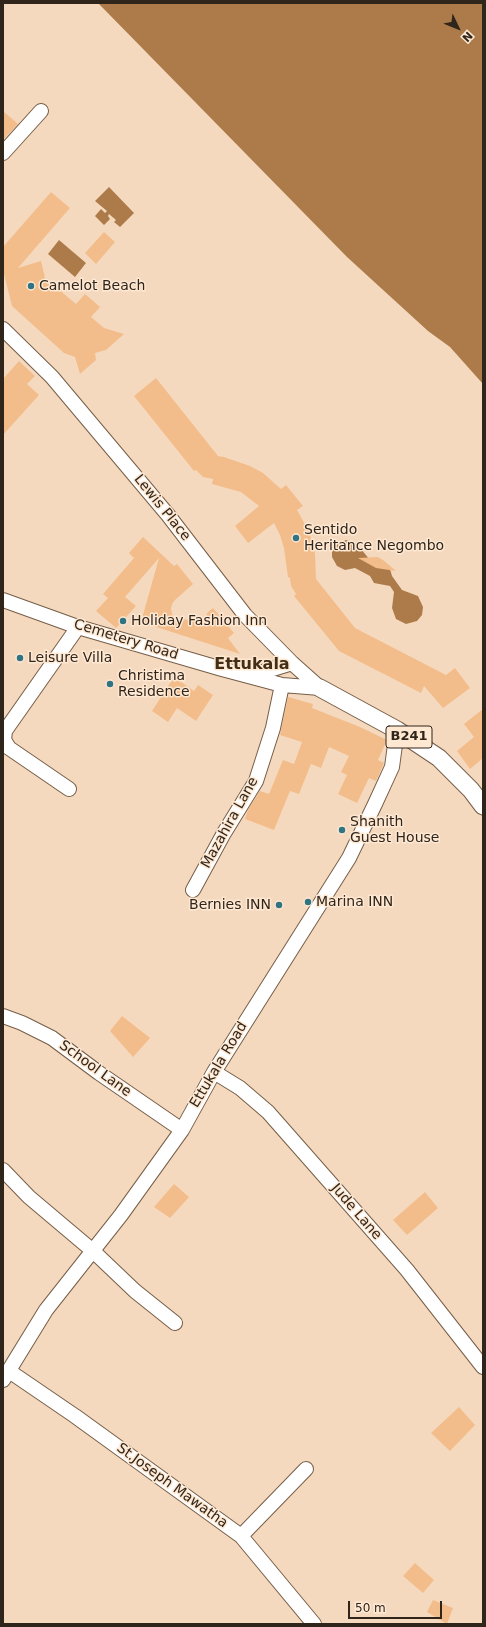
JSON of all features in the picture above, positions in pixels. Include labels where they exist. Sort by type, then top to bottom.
[{"type":"main road","name":"B241","points":[[320,688],[397,730],[439,758],[471,790],[483,806]]},
{"type":"street","points":[[3,153],[41,111]]},
{"type":"street","name":"Lewis Place","points":[[3,329],[52,377],[168,515],[245,615],[292,663],[320,688]]},
{"type":"street","name":"Cemetery Road","points":[[3,600],[78,627],[282,685],[320,688]]},
{"type":"street","points":[[69,789],[9,748],[4,740],[5,731],[78,627]]},
{"type":"street","points":[[250,676],[292,663]]},
{"type":"street","name":"Mazahira Lane","points":[[193,890],[224,833],[256,781],[273,728],[282,685]]},
{"type":"street","name":"Ettukala Road","points":[[6,1375],[46,1310],[121,1215],[182,1130],[214,1072],[349,858],[392,767],[397,730]]},
{"type":"street","name":"School Lane","points":[[3,1016],[22,1023],[52,1038],[99,1073],[182,1130]]},
{"type":"street","name":"Jude Lane","points":[[214,1072],[240,1088],[268,1112],[407,1270],[483,1367]]},
{"type":"street","points":[[3,1170],[29,1197],[93,1251],[135,1291],[175,1323]]},
{"type":"street","name":"St.Joseph Mawatha","points":[[6,1375],[75,1416],[241,1536],[314,1624]]},
{"type":"street","points":[[241,1536],[306,1469]]},
{"type":"shaded area","points":[[98,3],[483,3],[483,384],[450,347],[428,331],[347,257]]},
{"type":"shaded area","points":[[109,187],[134,213],[120,227],[114,222],[116,220],[109,214],[108,216],[110,219],[104,225],[95,216],[101,209],[105,213],[107,211],[95,201]]},
{"type":"shaded area","points":[[59,240],[86,263],[75,277],[48,254]]},
{"type":"shaded area","points":[[346,540],[356,543],[370,560],[390,569],[392,576],[402,590],[418,596],[423,607],[422,615],[417,621],[406,624],[396,619],[392,608],[394,592],[390,586],[374,583],[370,576],[355,568],[345,570],[337,566],[332,557],[332,552],[337,544]]},
{"type":"building","points":[[3,111],[18,124],[3,140]]},
{"type":"building","name":"Camelot Beach","points":[[51,192],[70,208],[18,268],[41,261],[45,278],[76,304],[85,294],[100,307],[91,317],[104,328],[124,334],[106,350],[95,353],[96,360],[80,374],[75,357],[64,353],[12,306],[3,270],[3,247]]},
{"type":"building","points":[[104,232],[115,242],[96,264],[85,253]]},
{"type":"building","points":[[19,361],[35,376],[27,384],[39,395],[3,435],[3,379]]},
{"type":"building","name":"Sentido Heritance Negombo","points":[[156,378],[218,456],[250,466],[263,473],[281,489],[286,485],[303,506],[297,510],[312,541],[315,554],[316,579],[355,628],[446,675],[455,668],[470,688],[443,708],[424,686],[421,693],[339,651],[294,596],[296,594],[291,586],[290,578],[288,577],[284,548],[274,523],[248,543],[235,526],[259,506],[241,492],[212,484],[213,479],[203,477],[196,470],[194,471],[134,396]]},
{"type":"building","points":[[143,537],[174,566],[177,564],[193,584],[172,604],[171,609],[173,618],[205,622],[207,613],[213,608],[234,633],[228,638],[240,654],[141,622],[159,558],[125,597],[136,606],[116,628],[96,611],[108,598],[103,594],[134,558],[129,553]]},
{"type":"building","points":[[378,557],[396,571],[376,568],[358,558]]},
{"type":"building","points":[[174,677],[194,691],[198,685],[213,695],[196,721],[177,708],[168,722],[152,711]]},
{"type":"building","points":[[288,697],[313,704],[312,708],[360,727],[387,740],[378,760],[384,763],[376,781],[369,778],[357,803],[338,794],[347,775],[341,772],[349,756],[329,747],[321,768],[311,764],[299,794],[290,791],[274,830],[245,819],[248,810],[260,791],[269,794],[283,760],[294,764],[302,742],[280,735]]},
{"type":"building","points":[[483,709],[483,758],[470,769],[457,751],[474,737],[464,724]]},
{"type":"building","points":[[122,1016],[150,1038],[133,1057],[110,1031]]},
{"type":"building","points":[[174,1184],[189,1197],[170,1218],[154,1207]]},
{"type":"building","points":[[425,1192],[438,1208],[407,1235],[393,1220]]},
{"type":"building","points":[[459,1407],[475,1425],[450,1451],[431,1433]]},
{"type":"building","points":[[415,1563],[434,1580],[423,1593],[403,1576]]},
{"type":"building","points":[[433,1600],[453,1608],[447,1624],[427,1612]]},
{"type":"place","name":"Camelot Beach","points":[[31,286]]},
{"type":"place","name":"Sentido Heritance Negombo","points":[[296,538]]},
{"type":"place","name":"Holiday Fashion Inn","points":[[123,621]]},
{"type":"place","name":"Leisure Villa","points":[[20,658]]},
{"type":"place","name":"Christima Residence","points":[[110,684]]},
{"type":"place","name":"Shanith Guest House","points":[[342,830]]},
{"type":"place","name":"Marina INN","points":[[308,902]]},
{"type":"place","name":"Bernies INN","points":[[279,905]]},
{"type":"district","name":"Ettukala","points":[[252,665]]}]
